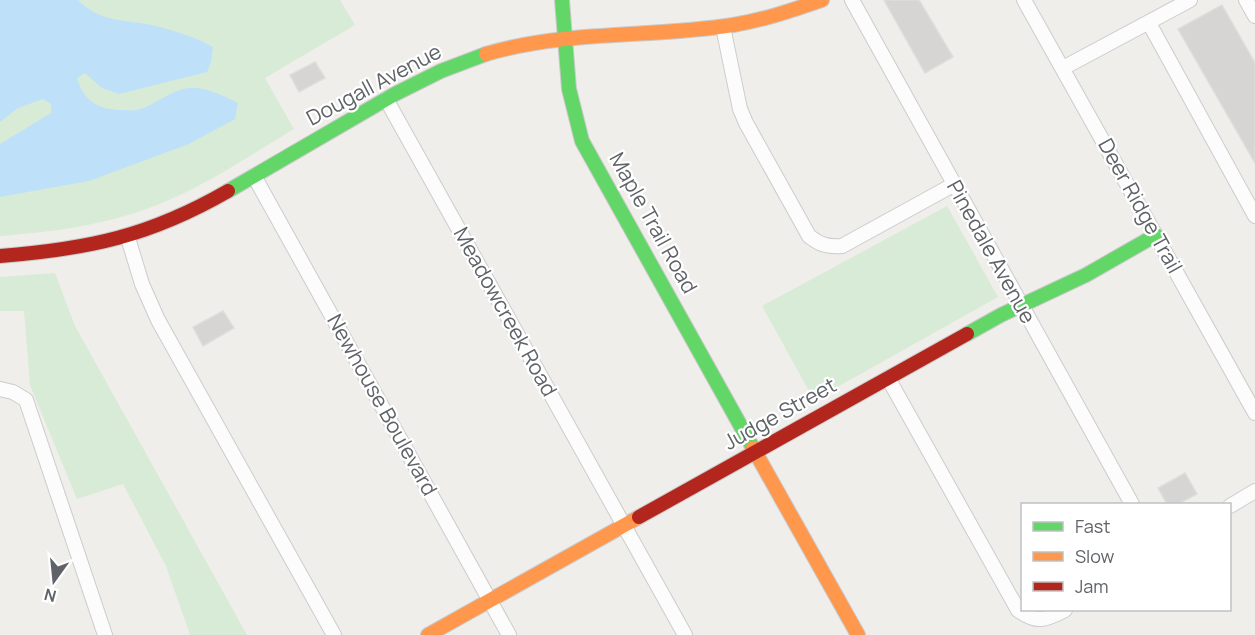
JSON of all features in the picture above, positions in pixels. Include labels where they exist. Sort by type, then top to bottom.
[{"type":"street","name":"Maple Trail Road","points":[[562,0],[571,105],[582,141],[858,635]]},
{"type":"street","name":"Dougall Avenue","points":[[0,256],[69,251],[128,238],[191,212],[386,99],[432,75],[484,55],[511,47],[565,37],[723,27],[777,16],[822,0]]},
{"type":"street","name":"Pinedale Avenue","points":[[852,0],[1131,503]]},
{"type":"street","name":"Deer Ridge Trail","points":[[1024,0],[1255,413]]},
{"type":"street","points":[[1063,68],[1190,0]]},
{"type":"street","points":[[1246,0],[1255,16]]},
{"type":"street","points":[[1149,23],[1255,216]]},
{"type":"street","points":[[723,27],[736,95],[746,123],[809,236],[818,244],[829,247],[842,246],[953,185]]},
{"type":"street","name":"Meadowcreek Road","points":[[386,99],[685,635]]},
{"type":"street","name":"Newhouse Boulevard","points":[[254,176],[509,635]]},
{"type":"street","name":"Judge Street","points":[[428,635],[888,378],[1156,235]]},
{"type":"street","points":[[128,238],[142,284],[158,321],[334,635]]},
{"type":"street","points":[[888,378],[1018,610],[1037,620],[1049,619],[1062,611]]},
{"type":"street","points":[[0,389],[14,392],[26,400],[105,635]]},
{"type":"street","points":[[1231,505],[1255,491]]},
{"type":"green space","points":[[0,0],[340,0],[355,25],[265,78],[294,129],[227,170],[174,198],[119,218],[60,230],[0,236]]},
{"type":"green space","points":[[947,206],[998,297],[814,400],[762,306]]},
{"type":"green space","points":[[55,273],[75,326],[247,635],[190,635],[166,566],[123,484],[77,499],[30,385],[24,311],[0,311],[0,277]]},
{"type":"water","points":[[0,0],[78,0],[87,8],[106,17],[156,26],[206,43],[213,47],[207,72],[119,94],[102,88],[85,73],[77,78],[88,99],[114,110],[137,110],[182,89],[195,88],[214,92],[238,103],[235,119],[189,144],[89,181],[0,197],[0,144],[51,113],[51,104],[43,99],[18,108],[0,122]]},
{"type":"building","points":[[884,0],[919,0],[953,57],[925,73]]},
{"type":"building","points":[[1222,5],[1255,63],[1255,163],[1178,29]]},
{"type":"building","points":[[315,62],[325,78],[299,92],[290,75]]},
{"type":"building","points":[[223,311],[234,328],[203,346],[193,327]]},
{"type":"building","points":[[1185,473],[1197,494],[1180,503],[1166,503],[1158,488]]},
{"type":"traffic: fast","points":[[562,0],[569,89],[582,141],[753,448]]},
{"type":"traffic: fast","points":[[228,191],[395,94],[441,71],[486,54]]},
{"type":"traffic: fast","points":[[967,334],[1001,315],[1086,275],[1156,235]]},
{"type":"traffic: slow","points":[[486,54],[547,41],[733,25],[767,18],[822,0]]},
{"type":"traffic: slow","points":[[753,448],[858,635]]},
{"type":"traffic: slow","points":[[428,635],[639,517]]},
{"type":"traffic: jam","points":[[0,256],[62,249],[118,238],[172,219],[228,191]]},
{"type":"traffic: jam","points":[[639,517],[967,334]]}]
